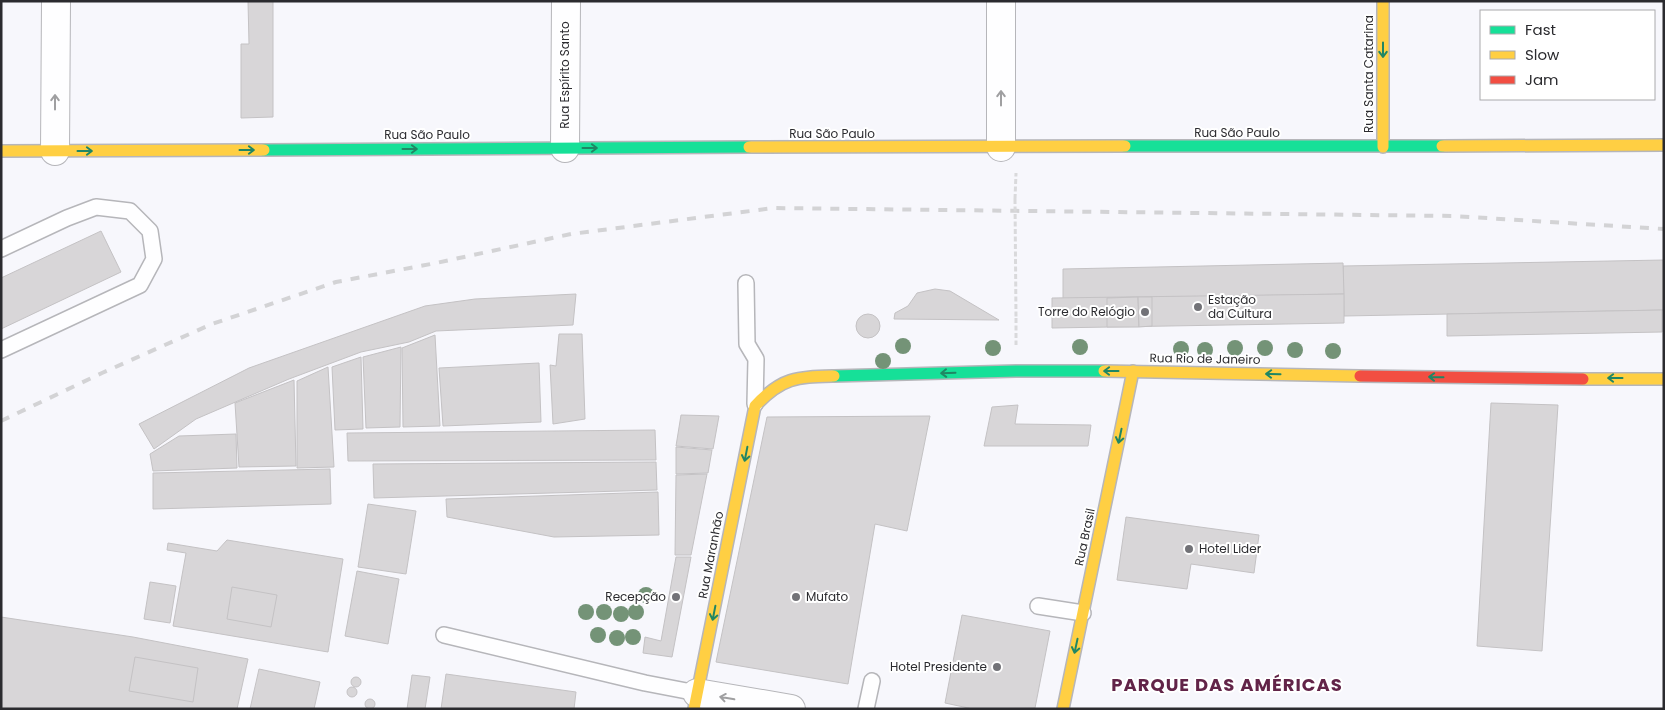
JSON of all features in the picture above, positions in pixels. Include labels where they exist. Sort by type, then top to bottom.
[{"type":"street","points":[[55,151],[56,1]]},
{"type":"street","name":"Rua Espírito Santo","points":[[565,148],[566,1]]},
{"type":"street","points":[[1001,1],[1001,147]]},
{"type":"street","name":"Rua Santa Catarina","points":[[1382,147],[1383,1]]},
{"type":"street","name":"Rua São Paulo","points":[[1,152],[565,148],[1661,147]]},
{"type":"street","points":[[1484,378],[1600,367]]},
{"type":"street","name":"Rua Rio de Janeiro","points":[[755,406],[766,392],[776,385],[805,376],[1016,371],[1133,371],[1484,378],[1664,378]]},
{"type":"street","name":"Rua Brasil","points":[[1063,709],[1133,371]]},
{"type":"street","name":"Rua Maranhão","points":[[696,701],[755,406]]},
{"type":"street","points":[[696,701],[791,709]]},
{"type":"lane","points":[[1,249],[67,218],[96,207],[130,211],[150,230],[154,258],[140,285],[1,350]]},
{"type":"lane","points":[[746,283],[747,344],[756,359],[755,406]]},
{"type":"lane","points":[[1038,606],[1083,613]]},
{"type":"lane","points":[[444,635],[644,683],[696,701]]},
{"type":"lane","points":[[866,709],[872,681]]},
{"type":"path","points":[[1016,199],[1016,318]]},
{"type":"building","points":[[248,1],[273,1],[273,117],[241,118],[241,44],[249,44]]},
{"type":"building","points":[[101,231],[121,272],[1,329],[1,278]]},
{"type":"building","points":[[1664,260],[1664,310],[1344,316],[1343,266]]},
{"type":"building","points":[[1343,263],[1344,294],[1063,299],[1063,269]]},
{"type":"building","points":[[935,289],[950,291],[999,320],[894,319],[895,313],[908,306],[917,293]]},
{"type":"building","points":[[576,294],[573,325],[436,331],[409,342],[361,352],[289,379],[196,419],[154,449],[139,424],[249,368],[425,306],[475,299]]},
{"type":"building","name":"Estação da Cultura","points":[[1344,294],[1344,323],[1052,328],[1052,298]]},
{"type":"building","points":[[1138,297],[1139,327],[1107,327],[1107,298]]},
{"type":"building","name":"Torre do Relógio","points":[[1138,297],[1152,297],[1152,326],[1139,327]]},
{"type":"building","points":[[1662,310],[1662,332],[1447,336],[1447,314]]},
{"type":"building","points":[[868,314],[873,315],[879,321],[879,331],[873,337],[868,338],[863,337],[857,331],[856,326],[857,321],[863,315]]},
{"type":"building","points":[[559,334],[582,334],[585,419],[553,424],[550,365],[556,366]]},
{"type":"building","points":[[435,335],[440,426],[403,427],[402,348]]},
{"type":"building","points":[[401,347],[400,427],[366,428],[363,357]]},
{"type":"building","points":[[361,357],[363,429],[335,430],[332,367]]},
{"type":"building","points":[[539,363],[541,422],[443,426],[439,368]]},
{"type":"building","points":[[328,367],[334,467],[297,468],[297,381]]},
{"type":"building","points":[[294,380],[296,466],[239,467],[235,403]]},
{"type":"building","points":[[1491,403],[1558,405],[1542,651],[1477,646]]},
{"type":"building","points":[[1018,405],[1015,424],[1091,425],[1088,446],[984,446],[992,407]]},
{"type":"building","points":[[681,415],[719,416],[713,449],[676,446]]},
{"type":"building","name":"Mufato","points":[[930,416],[907,531],[875,524],[848,684],[716,662],[767,417]]},
{"type":"building","points":[[655,430],[656,460],[348,461],[347,433]]},
{"type":"building","points":[[236,434],[237,468],[153,471],[150,454],[179,436]]},
{"type":"building","points":[[676,447],[712,450],[708,473],[676,474]]},
{"type":"building","points":[[656,462],[657,490],[374,498],[373,464]]},
{"type":"building","points":[[330,469],[331,504],[153,509],[153,473]]},
{"type":"building","points":[[707,474],[691,555],[675,555],[676,475]]},
{"type":"building","points":[[658,492],[659,535],[554,537],[447,517],[446,499]]},
{"type":"building","points":[[368,504],[416,511],[406,574],[358,567]]},
{"type":"building","name":"Hotel Lider","points":[[1126,517],[1259,535],[1254,573],[1191,564],[1187,589],[1117,580]]},
{"type":"building","points":[[227,540],[343,559],[328,652],[173,626],[186,553],[167,550],[168,543],[217,551]]},
{"type":"building","name":"Recepção","points":[[676,557],[691,557],[672,657],[643,653],[645,637],[661,641]]},
{"type":"building","points":[[357,571],[399,579],[388,644],[345,636]]},
{"type":"building","points":[[150,582],[176,586],[170,623],[144,619]]},
{"type":"building","points":[[232,587],[277,595],[271,627],[227,619]]},
{"type":"building","name":"Hotel Presidente","points":[[962,615],[1050,631],[1035,708],[973,709],[945,703]]},
{"type":"building","points":[[1,617],[133,637],[248,659],[237,709],[1,709]]},
{"type":"building","points":[[135,657],[198,668],[193,702],[129,691]]},
{"type":"building","points":[[259,669],[320,682],[314,709],[250,709]]},
{"type":"building","points":[[446,674],[576,692],[574,709],[441,709]]},
{"type":"building","points":[[412,675],[430,677],[425,709],[407,709]]},
{"type":"building","points":[[354,677],[358,677],[361,682],[360,686],[354,687],[351,684],[351,680]]},
{"type":"building","points":[[350,687],[354,687],[357,692],[356,696],[350,697],[347,694],[347,690]]},
{"type":"building","points":[[368,699],[372,699],[375,704],[374,708],[368,709],[365,706],[365,702]]},
{"type":"railway","points":[[1,421],[212,324],[336,282],[571,234],[774,208],[1453,216],[1664,229]]},
{"type":"traffic: fast","points":[[1125,146],[1442,146]]},
{"type":"traffic: fast","points":[[264,150],[749,147]]},
{"type":"traffic: fast","points":[[834,376],[1016,371],[1104,371]]},
{"type":"traffic: slow","points":[[1383,1],[1383,147]]},
{"type":"traffic: slow","points":[[1442,146],[1664,145]]},
{"type":"traffic: slow","points":[[749,147],[1125,146]]},
{"type":"traffic: slow","points":[[1,151],[264,150]]},
{"type":"traffic: slow","points":[[1104,371],[1360,376]]},
{"type":"traffic: slow","points":[[1063,709],[1133,371]]},
{"type":"traffic: slow","points":[[694,709],[755,406],[782,384],[800,378],[834,376]]},
{"type":"traffic: slow","points":[[1583,379],[1664,379]]},
{"type":"traffic: jam","points":[[1360,376],[1583,379]]},
{"type":"place","name":"Estação da Cultura","points":[[1198,307]]},
{"type":"place","name":"Torre do Relógio","points":[[1145,312]]},
{"type":"place","name":"Hotel Lider","points":[[1189,549]]},
{"type":"place","name":"Recepção","points":[[676,597]]},
{"type":"place","name":"Mufato","points":[[796,597]]},
{"type":"place","name":"Hotel Presidente","points":[[997,667]]},
{"type":"district","name":"PARQUE DAS AMÉRICAS","points":[[1227,685]]}]
